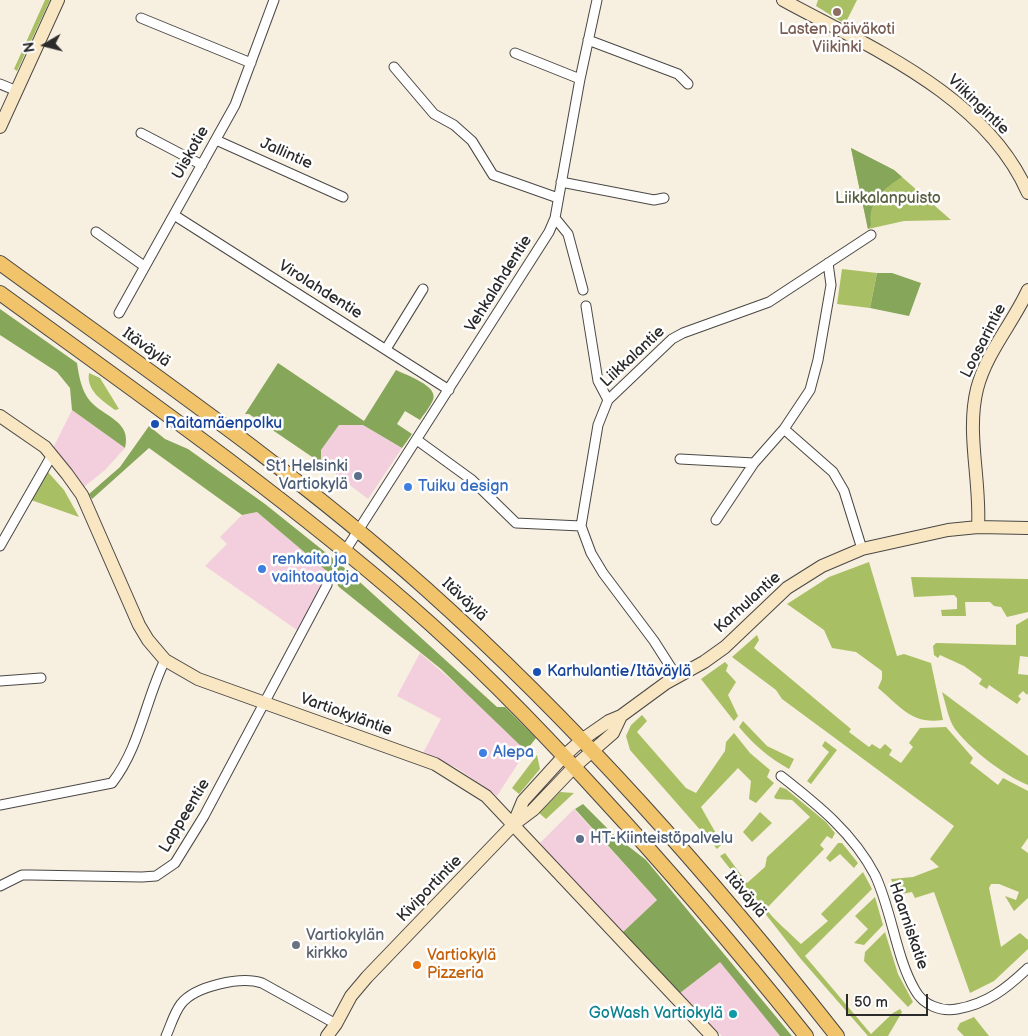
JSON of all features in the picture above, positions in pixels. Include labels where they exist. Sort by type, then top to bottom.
[{"type":"main road","name":"Itäväylä","points":[[0,263],[267,460],[358,531],[501,658],[583,739],[714,885],[838,1036]]},
{"type":"main road","points":[[0,293],[224,458],[344,551],[410,606],[484,675],[564,756],[668,869],[754,970],[806,1036]]},
{"type":"street","points":[[0,127],[58,0]]},
{"type":"street","name":"Uiskotie","points":[[119,313],[235,105],[274,0]]},
{"type":"street","name":"Vehkalahdentie","points":[[344,551],[549,232],[555,218],[580,79],[597,0]]},
{"type":"street","name":"Viikingintie","points":[[783,0],[937,86],[997,144],[1016,169],[1028,193]]},
{"type":"street","points":[[140,18],[251,63]]},
{"type":"street","points":[[588,40],[678,74],[688,84]]},
{"type":"street","points":[[515,54],[580,79]]},
{"type":"street","points":[[394,67],[434,114],[463,131],[472,141],[493,175],[558,198]]},
{"type":"street","points":[[0,84],[17,91]]},
{"type":"street","points":[[141,133],[202,164]]},
{"type":"street","name":"Jallintie","points":[[216,140],[343,197]]},
{"type":"street","points":[[561,182],[654,200],[664,198]]},
{"type":"street","name":"Virolahdentie","points":[[174,215],[449,390]]},
{"type":"street","points":[[555,218],[568,234],[583,290]]},
{"type":"street","points":[[96,232],[144,266]]},
{"type":"street","name":"Liikkalantie","points":[[677,677],[654,641],[603,573],[591,553],[581,526],[597,428],[608,400],[672,340],[683,333],[769,302],[871,235]]},
{"type":"street","points":[[716,520],[754,463],[784,429],[806,397],[813,379],[831,285],[828,263]]},
{"type":"street","points":[[386,349],[423,289]]},
{"type":"street","name":"Loosarintie","points":[[978,527],[979,499],[972,431],[977,387],[995,348],[1028,290]]},
{"type":"street","points":[[586,306],[598,380],[608,400]]},
{"type":"street","name":"Vartiokyläntie","points":[[0,416],[35,439],[52,455],[82,495],[139,625],[165,660],[198,679],[435,764],[493,801],[513,825],[711,1036]]},
{"type":"street","points":[[784,429],[834,472],[844,491],[862,549]]},
{"type":"street","points":[[417,440],[472,480],[516,523],[581,526]]},
{"type":"street","points":[[0,546],[52,455]]},
{"type":"street","points":[[680,459],[754,463]]},
{"type":"street","name":"Karhulantie","points":[[564,756],[608,720],[621,716],[677,677],[704,662],[725,647],[787,588],[822,566],[862,549],[948,530],[978,527],[1028,528]]},
{"type":"street","name":"Lappeentie","points":[[0,886],[22,875],[142,878],[156,876],[167,869],[183,854],[327,585]]},
{"type":"street","points":[[0,804],[112,783],[124,765],[143,724],[165,660]]},
{"type":"street","points":[[0,681],[41,678]]},
{"type":"street","name":"Karhulantie","points":[[574,767],[613,733],[621,716]]},
{"type":"street","name":"Kiviportintie","points":[[513,825],[523,801],[564,756]]},
{"type":"street","name":"Kiviportintie","points":[[327,1036],[336,1030],[351,996],[367,977],[513,825],[533,810],[574,767]]},
{"type":"street","name":"Haarniskatie","points":[[782,776],[833,818],[861,853],[874,874],[885,899],[907,970],[915,991],[922,999],[940,1010],[968,1007],[1004,990],[1028,968]]},
{"type":"street","points":[[166,1036],[179,1007],[194,992],[250,980],[262,983],[336,1030]]},
{"type":"shaded area","points":[[72,410],[125,448],[105,470],[84,487],[53,448]]},
{"type":"shaded area","points":[[339,425],[363,425],[402,448],[368,499],[321,463],[321,450]]},
{"type":"shaded area","points":[[257,512],[329,573],[297,630],[205,566],[227,544],[220,537],[242,515]]},
{"type":"shaded area","points":[[420,653],[477,702],[526,751],[497,796],[457,768],[423,753],[441,719],[397,696]]},
{"type":"shaded area","points":[[574,809],[657,900],[623,932],[538,845]]},
{"type":"shaded area","name":"GoWash Vartiokylä","points":[[720,961],[780,1036],[722,1036],[680,993]]},
{"type":"green space","points":[[45,0],[50,0],[17,71],[14,69]]},
{"type":"green space","name":"Lasten päiväkoti Viikinki","points":[[818,0],[857,0],[845,24],[816,6]]},
{"type":"green space","name":"Liikkalanpuisto","points":[[851,148],[894,170],[951,220],[904,221],[868,229]]},
{"type":"green space","points":[[851,148],[894,170],[902,177],[878,196],[872,209],[871,225],[868,229]]},
{"type":"green space","points":[[842,269],[877,273],[870,308],[837,304]]},
{"type":"green space","points":[[877,273],[892,273],[921,283],[909,316],[870,308]]},
{"type":"green space","points":[[0,309],[77,363],[84,392],[96,407],[121,425],[126,439],[125,448],[72,410],[70,388],[57,372],[0,335]]},
{"type":"green space","points":[[278,363],[364,421],[396,370],[427,386],[434,395],[433,400],[420,420],[405,411],[397,424],[412,434],[402,448],[363,425],[339,425],[321,450],[321,463],[249,414],[245,414]]},
{"type":"green space","points":[[89,373],[100,378],[119,409],[115,410],[96,395],[90,385]]},
{"type":"green space","points":[[149,426],[165,439],[188,449],[265,504],[340,564],[497,707],[505,707],[536,738],[526,751],[441,669],[339,587],[329,573],[257,512],[242,515],[149,448],[92,499],[89,494],[120,467]]},
{"type":"green space","points":[[47,471],[64,490],[79,517],[31,500]]},
{"type":"green space","points":[[869,562],[897,656],[904,654],[931,663],[943,720],[923,720],[907,713],[878,688],[882,679],[882,671],[856,652],[832,648],[824,630],[787,604],[829,577]]},
{"type":"green space","points":[[911,577],[1028,579],[1028,612],[1007,617],[1001,607],[994,606],[990,602],[965,602],[966,616],[942,616],[941,610],[957,609],[957,598],[954,595],[914,597]]},
{"type":"green space","points":[[1028,618],[1028,657],[1020,656],[1018,674],[1028,675],[1028,693],[1027,695],[1023,691],[1018,696],[1021,699],[1017,704],[989,685],[987,689],[979,684],[982,679],[964,666],[940,655],[938,658],[934,655],[933,646],[936,643],[1016,645],[1016,625]]},
{"type":"green space","points":[[757,635],[759,640],[754,648],[851,729],[849,732],[869,747],[872,744],[880,749],[885,744],[892,750],[889,755],[901,763],[913,747],[909,743],[920,728],[946,727],[973,758],[970,763],[998,785],[1003,778],[1028,791],[1028,838],[1021,848],[1028,853],[1028,898],[1014,911],[1005,896],[1016,900],[1019,892],[999,884],[991,884],[989,888],[1001,947],[1020,933],[1028,940],[1028,949],[994,981],[970,993],[934,892],[915,898],[912,892],[897,895],[891,879],[913,877],[939,867],[930,859],[954,826],[782,699],[776,690],[732,657]]},
{"type":"green space","points":[[725,662],[728,665],[726,671],[736,682],[728,695],[738,716],[734,721],[701,679]]},
{"type":"green space","points":[[942,692],[1028,756],[1028,785],[999,769],[962,737],[951,721]]},
{"type":"green space","points":[[642,715],[647,721],[637,732],[686,788],[696,793],[725,751],[726,742],[734,733],[750,753],[770,770],[767,777],[774,783],[756,803],[749,799],[751,781],[738,768],[701,807],[722,844],[717,849],[630,750],[626,736],[631,725]]},
{"type":"green space","points":[[743,721],[767,746],[794,759],[789,769],[768,755],[750,739],[739,727]]},
{"type":"green space","points":[[825,741],[837,750],[811,784],[807,781],[829,752],[822,746]]},
{"type":"green space","points":[[537,755],[540,769],[519,794],[512,788]]},
{"type":"green space","points":[[780,787],[786,789],[826,822],[835,833],[832,839],[827,836],[820,845],[824,849],[766,909],[801,944],[828,921],[821,914],[863,872],[872,889],[805,956],[871,1034],[893,1013],[900,1009],[902,1012],[888,1036],[868,1036],[800,958],[720,856],[725,853],[747,883],[765,867],[767,857],[810,817],[792,800],[776,799],[774,797]]},
{"type":"green space","points":[[560,792],[574,793],[546,819],[539,813]]},
{"type":"green space","points":[[583,804],[614,835],[646,860],[792,1036],[780,1036],[720,962],[680,993],[623,932],[657,900],[575,809]]},
{"type":"green space","points":[[760,812],[772,823],[752,842],[743,832]]},
{"type":"green space","points":[[838,843],[842,843],[858,863],[854,868],[840,854],[830,862],[826,858]]},
{"type":"green space","points":[[875,897],[883,925],[864,945],[854,943],[868,929],[855,916]]},
{"type":"green space","points":[[885,932],[898,974],[913,1002],[908,1007],[864,961],[865,952]]},
{"type":"green space","points":[[974,1017],[989,1036],[964,1036],[957,1029],[960,1023]]},
{"type":"place","name":"Lasten päiväkoti Viikinki","points":[[837,12]]},
{"type":"place","name":"Raitamäenpolku","points":[[155,424]]},
{"type":"place","name":"St1 Helsinki Vartiokylä","points":[[358,476]]},
{"type":"place","name":"Tuiku design","points":[[408,487]]},
{"type":"place","name":"renkaita ja vaihtoautoja","points":[[262,569]]},
{"type":"place","name":"Karhulantie/Itäväylä","points":[[537,672]]},
{"type":"place","name":"Alepa","points":[[483,753]]},
{"type":"place","name":"HT-Kiinteistöpalvelu","points":[[580,839]]},
{"type":"place","name":"Vartiokylän kirkko","points":[[296,945]]},
{"type":"place","name":"Vartiokylä Pizzeria","points":[[417,965]]},
{"type":"place","name":"GoWash Vartiokylä","points":[[733,1014]]}]
